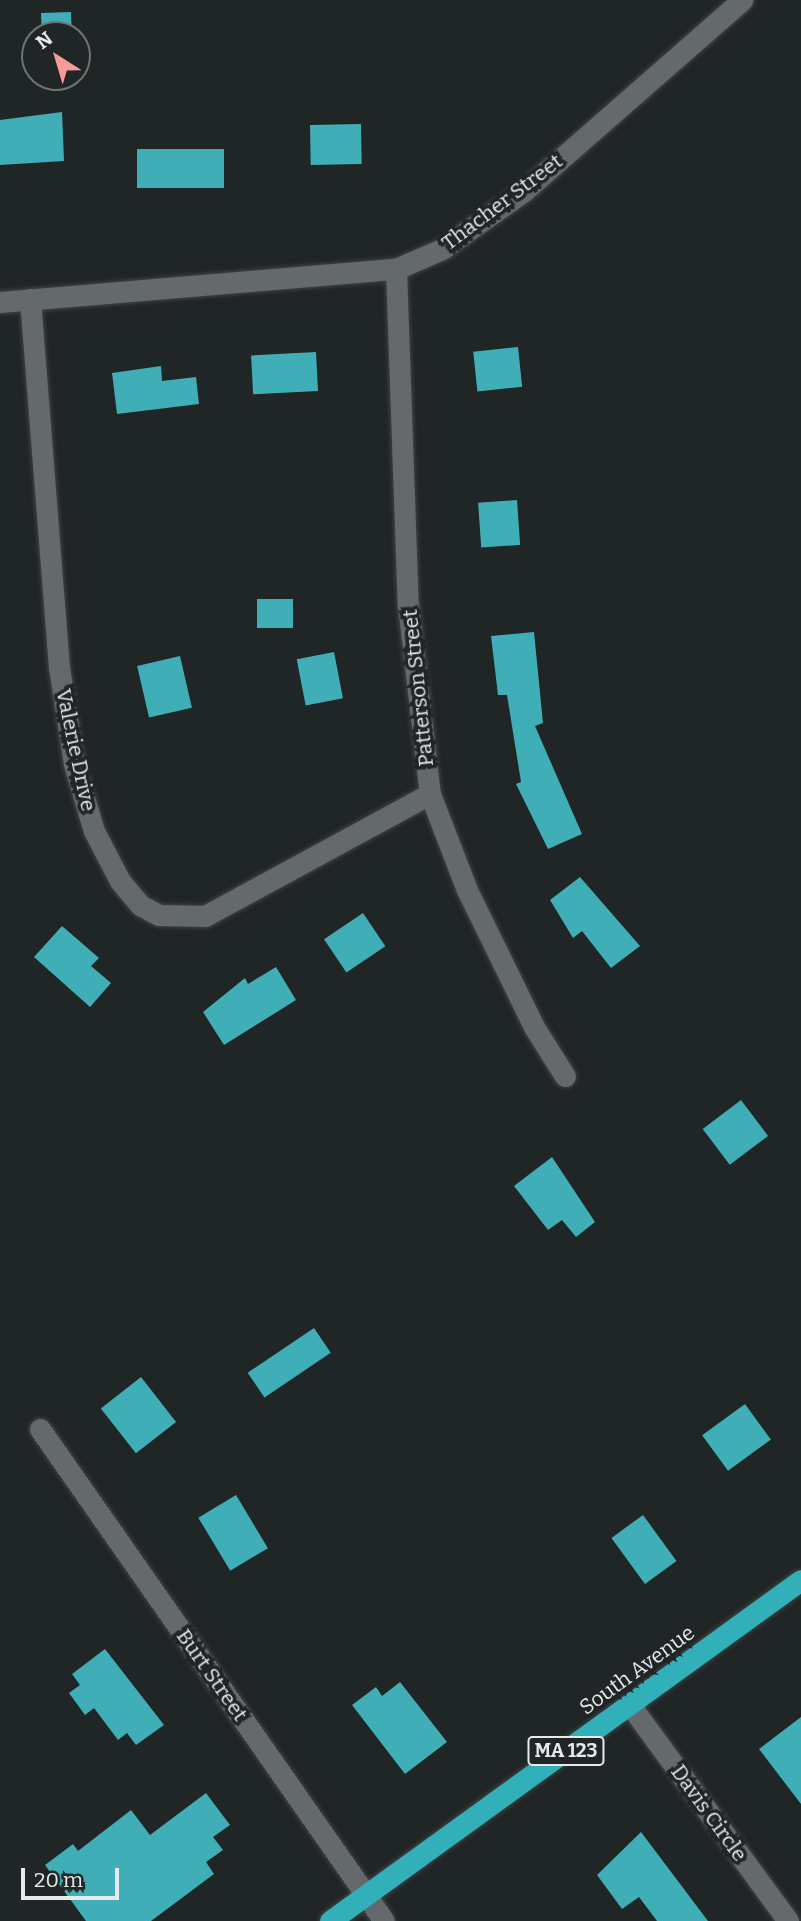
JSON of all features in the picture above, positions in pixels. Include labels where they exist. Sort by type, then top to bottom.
[{"type":"highway","name":"South Avenue","points":[[330,1921],[801,1580]]},
{"type":"street","name":"Thacher Street","points":[[0,302],[396,269],[442,249],[524,191],[742,0]]},
{"type":"street","name":"Patterson Street","points":[[396,269],[408,605],[430,794],[472,901],[565,1076]]},
{"type":"street","name":"Valerie Drive","points":[[30,299],[59,667],[74,764],[94,831],[120,881],[140,905],[159,915],[205,916],[430,794]]},
{"type":"street","name":"Burt Street","points":[[40,1429],[384,1921]]},
{"type":"street","name":"Davis Circle","points":[[630,1705],[788,1921]]},
{"type":"building","points":[[71,12],[71,21],[41,21],[41,13]]},
{"type":"building","points":[[62,112],[64,161],[0,165],[0,120]]},
{"type":"building","points":[[361,124],[362,164],[311,165],[310,125]]},
{"type":"building","points":[[137,149],[224,149],[224,188],[137,188]]},
{"type":"building","points":[[518,347],[522,387],[477,391],[473,352]]},
{"type":"building","points":[[316,352],[318,391],[253,394],[251,355]]},
{"type":"building","points":[[161,366],[162,381],[196,377],[199,404],[117,414],[112,373]]},
{"type":"building","points":[[517,500],[520,545],[481,548],[478,503]]},
{"type":"building","points":[[257,599],[293,599],[293,628],[257,628]]},
{"type":"building","points":[[534,632],[543,723],[535,726],[582,834],[548,849],[516,784],[521,782],[507,695],[498,695],[491,636]]},
{"type":"building","points":[[334,652],[343,698],[306,705],[297,659]]},
{"type":"building","points":[[180,656],[192,708],[149,718],[137,666]]},
{"type":"building","points":[[580,877],[640,946],[611,968],[582,931],[573,938],[550,900]]},
{"type":"building","points":[[363,913],[385,946],[346,972],[324,939]]},
{"type":"building","points":[[62,926],[99,958],[91,966],[111,983],[90,1007],[34,957]]},
{"type":"building","points":[[276,967],[296,1000],[224,1045],[203,1012],[245,978],[248,984]]},
{"type":"building","points":[[741,1100],[768,1136],[730,1165],[703,1129]]},
{"type":"building","points":[[552,1157],[595,1222],[576,1237],[562,1220],[548,1230],[514,1186]]},
{"type":"building","points":[[314,1328],[331,1353],[264,1398],[248,1373]]},
{"type":"building","points":[[141,1377],[176,1422],[136,1453],[101,1408]]},
{"type":"building","points":[[745,1404],[771,1440],[728,1471],[702,1435]]},
{"type":"building","points":[[236,1495],[268,1548],[230,1571],[198,1518]]},
{"type":"building","points":[[643,1515],[677,1561],[645,1584],[611,1538]]},
{"type":"building","points":[[105,1649],[164,1725],[136,1745],[127,1733],[118,1740],[94,1708],[85,1715],[69,1693],[80,1685],[72,1674]]},
{"type":"building","points":[[400,1682],[447,1742],[405,1774],[352,1705],[376,1687],[382,1696]]},
{"type":"building","points":[[801,1717],[801,1804],[759,1749]]},
{"type":"building","points":[[206,1793],[230,1825],[213,1837],[223,1850],[206,1862],[214,1874],[151,1921],[86,1921],[45,1865],[73,1844],[78,1851],[131,1810],[150,1835]]},
{"type":"building","points":[[641,1832],[708,1921],[657,1921],[639,1897],[622,1909],[597,1875]]}]
